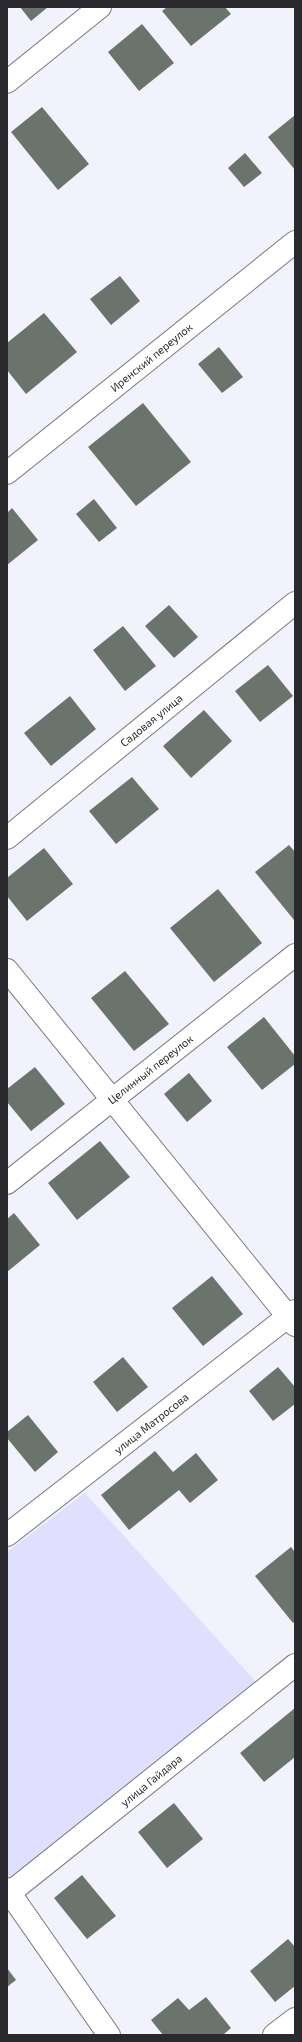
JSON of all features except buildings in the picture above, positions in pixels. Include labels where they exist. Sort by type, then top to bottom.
[{"type":"street","points":[[7,82],[100,7]]},
{"type":"street","name":"Иренский переулок","points":[[7,473],[295,242]]},
{"type":"street","name":"Садовая улица","points":[[7,838],[295,603]]},
{"type":"street","name":"Целинный переулок","points":[[7,1184],[295,955]]},
{"type":"street","points":[[7,970],[111,1100],[293,1318]]},
{"type":"street","name":"улица Матросова","points":[[7,1535],[293,1318]]},
{"type":"street","name":"улица Гайдара","points":[[8,1892],[295,1665]]},
{"type":"street","points":[[8,1892],[109,2035]]},
{"type":"street","points":[[274,2035],[295,2018]]},
{"type":"shaded area","points":[[85,1493],[258,1684],[11,1879],[7,1874],[7,1552]]}]
